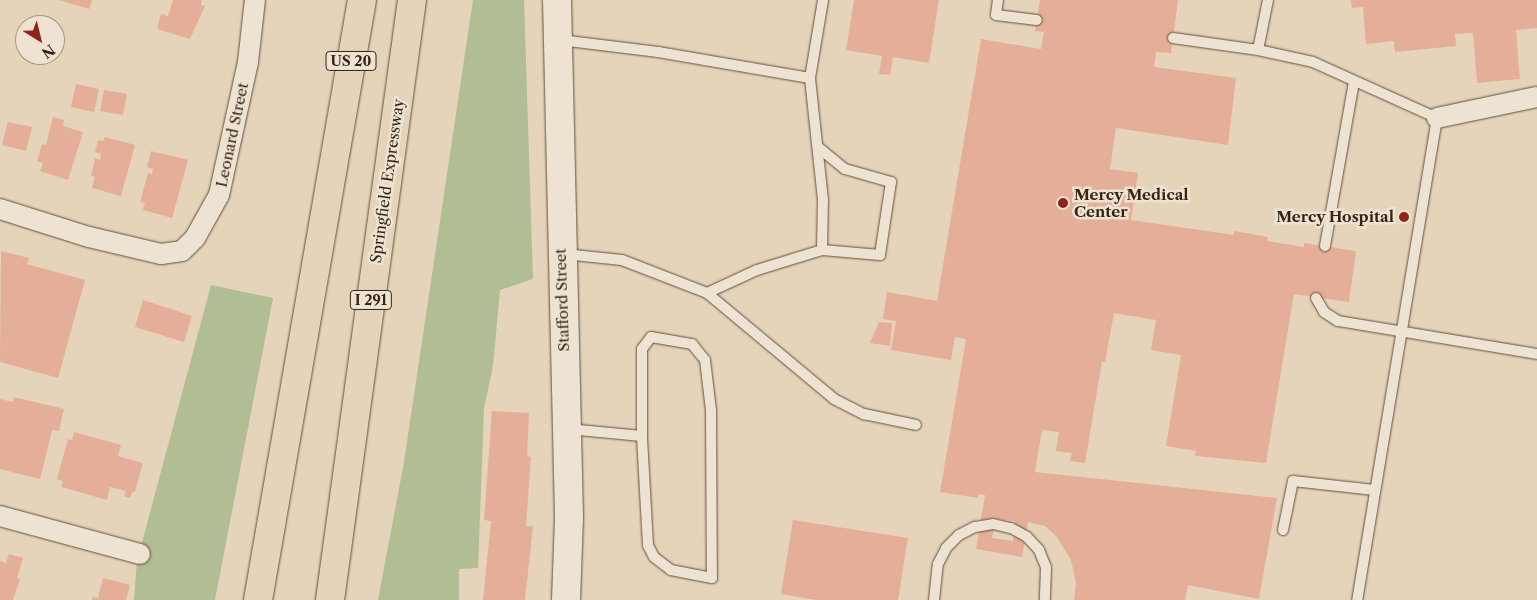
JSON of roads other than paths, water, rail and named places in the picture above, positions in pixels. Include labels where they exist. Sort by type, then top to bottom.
[{"type":"highway","points":[[258,600],[340,123],[346,0]]},
{"type":"highway","name":"US 20","points":[[340,123],[362,0]]},
{"type":"highway","name":"Springfield Expressway","points":[[330,600],[412,0]]},
{"type":"main road","name":"Stafford Street","points":[[557,0],[556,39],[561,254],[567,429],[566,600]]},
{"type":"street","name":"Leonard Street","points":[[0,209],[90,237],[161,254],[182,251],[195,238],[219,195],[248,62],[255,0]]},
{"type":"street","points":[[1437,118],[1537,98]]},
{"type":"street","points":[[0,516],[140,554]]},
{"type":"lane","points":[[822,250],[823,200],[819,148],[810,78],[823,0]]},
{"type":"lane","points":[[998,0],[996,15],[1037,20]]},
{"type":"lane","points":[[1258,50],[1268,0]]},
{"type":"lane","points":[[1173,38],[1258,50],[1312,62],[1437,118],[1357,600]]},
{"type":"lane","points":[[556,39],[658,52],[810,78]]},
{"type":"lane","points":[[1325,246],[1354,82]]},
{"type":"lane","points":[[707,293],[757,270],[822,250],[880,255],[891,182],[845,169],[819,148]]},
{"type":"lane","points":[[561,254],[622,260],[707,293],[834,399],[864,414],[916,425]]},
{"type":"lane","points":[[1316,298],[1324,312],[1338,321],[1537,354]]},
{"type":"lane","points":[[651,336],[692,344],[705,360],[711,410],[712,578],[671,570],[654,557],[648,545],[642,436],[642,349],[651,336]]},
{"type":"lane","points":[[567,429],[642,436]]},
{"type":"lane","points":[[1283,530],[1293,481],[1375,490]]},
{"type":"lane","points":[[934,600],[938,564],[946,548],[959,535],[975,527],[993,524],[1011,528],[1026,536],[1038,550],[1046,567],[1045,600]]},
{"type":"place","name":"Mercy Medical Center","points":[[1063,203]]},
{"type":"place","name":"Mercy Hospital","points":[[1404,217]]}]
